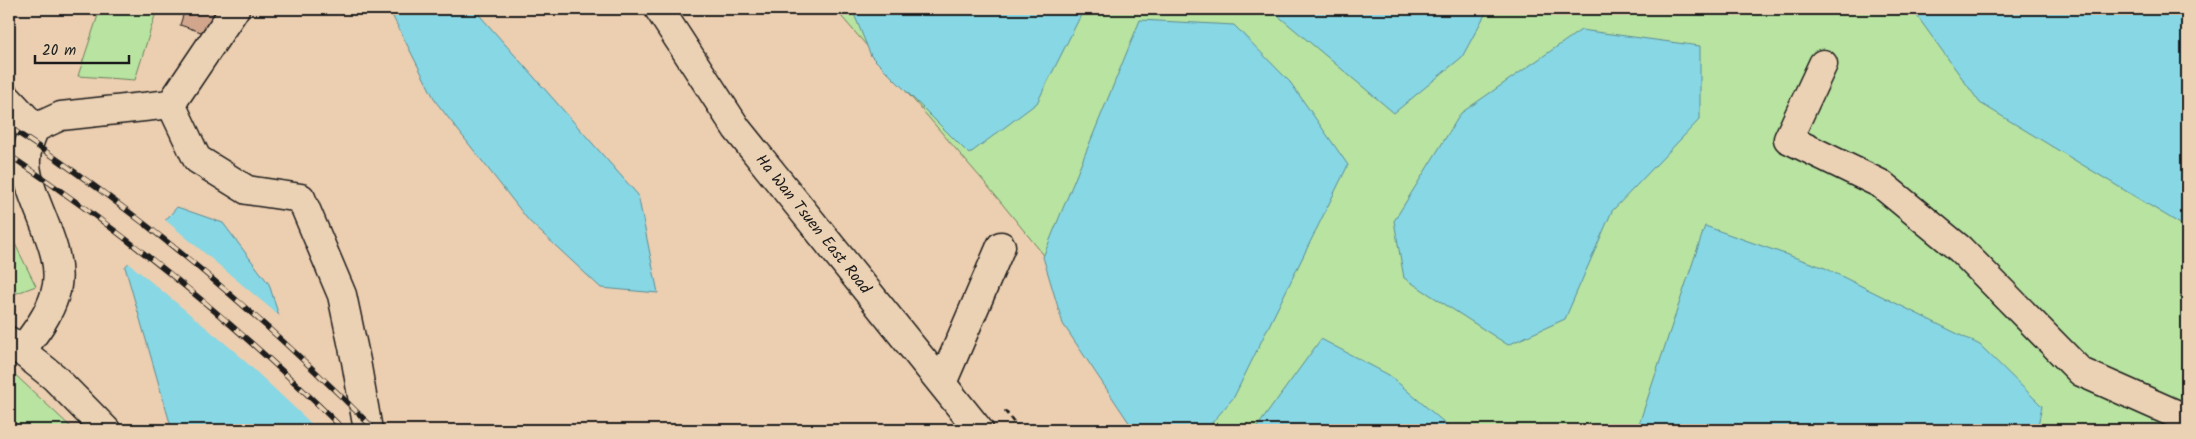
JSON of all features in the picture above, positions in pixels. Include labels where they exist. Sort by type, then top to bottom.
[{"type":"street","points":[[106,430],[54,377],[15,345],[39,326],[50,308],[58,281],[54,254],[29,181],[26,163],[28,145],[35,128],[61,116],[171,104],[235,9]]},
{"type":"street","name":"Ha Wan Tsuen East Road","points":[[659,9],[737,129],[942,383],[972,427]]},
{"type":"street","points":[[1823,64],[1788,139],[1881,184],[1960,250],[2081,372],[2187,419]]},
{"type":"street","points":[[9,100],[35,128]]},
{"type":"street","points":[[171,104],[197,159],[246,190],[301,198],[342,295],[368,430]]},
{"type":"street","points":[[942,383],[1001,246]]},
{"type":"green space","points":[[100,9],[157,9],[135,80],[78,76]]},
{"type":"green space","points":[[835,9],[2187,9],[2187,430],[1186,430],[986,184]]},
{"type":"green space","points":[[9,232],[36,286],[9,296]]},
{"type":"green space","points":[[9,369],[74,430],[9,430]]},
{"type":"water","points":[[389,9],[474,9],[638,195],[658,293],[601,288],[529,221],[436,102]]},
{"type":"water","points":[[852,9],[1084,9],[1037,103],[969,154],[871,56]]},
{"type":"water","points":[[1270,9],[1488,9],[1462,57],[1394,113]]},
{"type":"water","points":[[1912,9],[2187,9],[2187,228],[1980,103]]},
{"type":"water","points":[[1140,20],[1234,25],[1290,82],[1348,165],[1234,397],[1206,430],[1134,430],[1063,324],[1043,257]]},
{"type":"water","points":[[1581,30],[1700,46],[1700,119],[1612,211],[1565,319],[1508,345],[1404,278],[1394,221],[1461,113]]},
{"type":"water","points":[[177,207],[223,223],[269,284],[314,430],[172,430],[125,267]]},
{"type":"water","points":[[1705,226],[1825,268],[1980,345],[2042,406],[2037,430],[1637,430]]},
{"type":"water","points":[[1321,339],[1389,375],[1453,430],[1255,430]]},
{"type":"pier","points":[[164,219],[282,318],[315,427],[233,350],[126,261]]},
{"type":"building","points":[[185,9],[215,9],[207,34],[180,25]]},
{"type":"railway","points":[[9,127],[107,195],[200,269],[289,347],[375,430]]},
{"type":"railway","points":[[9,155],[98,218],[183,284],[265,355],[344,430]]}]
